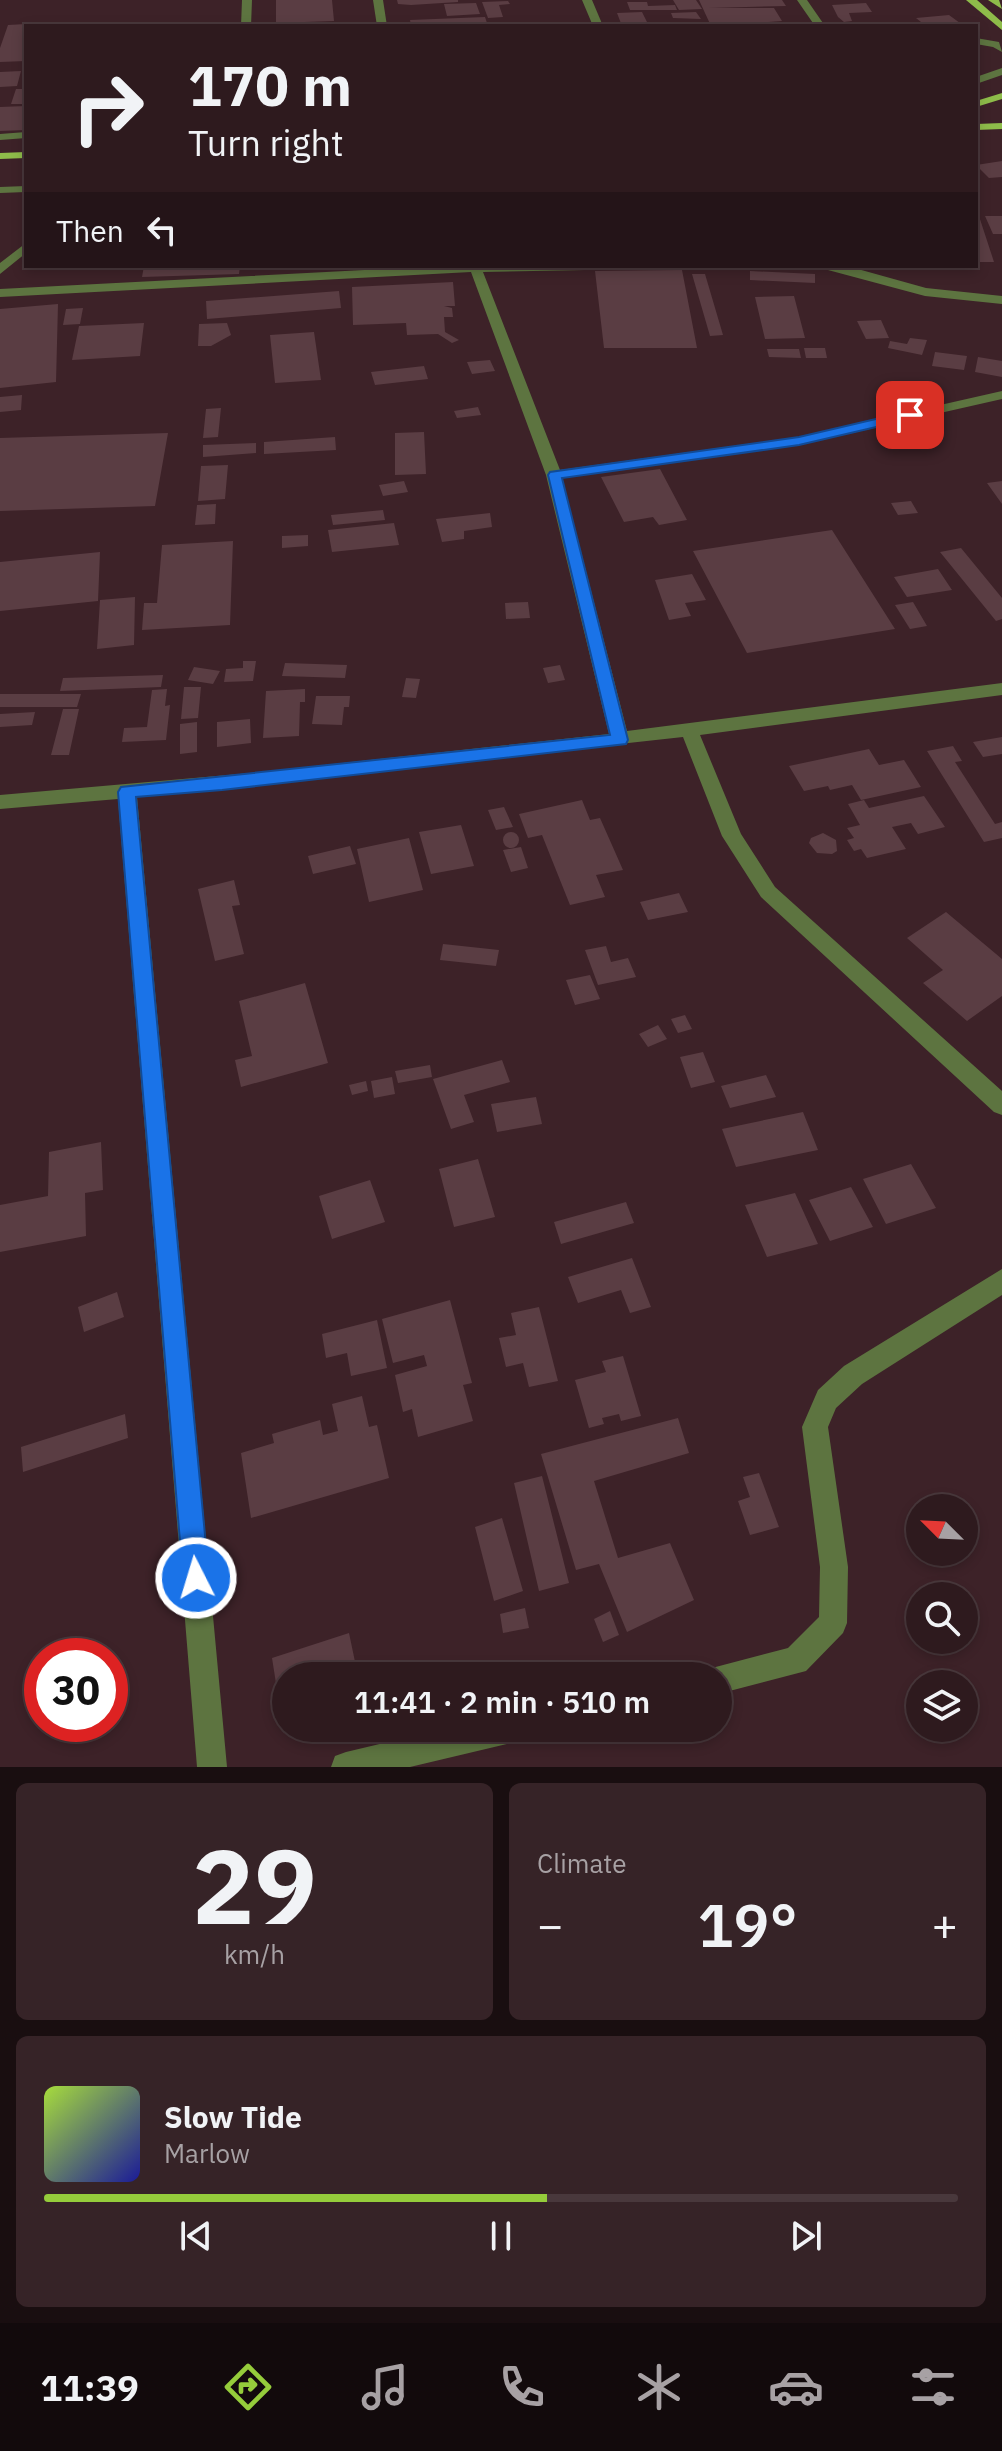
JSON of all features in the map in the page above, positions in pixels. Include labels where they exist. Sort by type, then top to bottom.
[{"type":"main road","points":[[971,0],[1002,27]]},
{"type":"main road","points":[[993,0],[1002,6]]},
{"type":"main road","points":[[978,103],[1002,96]]},
{"type":"main road","points":[[978,111],[1002,110]]},
{"type":"main road","points":[[978,127],[1002,126]]},
{"type":"main road","points":[[0,156],[24,155]]},
{"type":"street","points":[[246,24],[247,0]]},
{"type":"street","points":[[378,0],[382,24]]},
{"type":"street","points":[[587,0],[597,24]]},
{"type":"street","points":[[802,0],[819,24]]},
{"type":"street","points":[[978,41],[996,44],[1002,49]]},
{"type":"street","points":[[978,80],[1002,71]]},
{"type":"street","points":[[0,137],[24,135]]},
{"type":"street","points":[[0,190],[24,189]]},
{"type":"street","points":[[0,270],[24,249]]},
{"type":"street","points":[[0,293],[457,268]]},
{"type":"street","points":[[475,268],[554,475],[620,740]]},
{"type":"street","points":[[833,268],[925,292],[1002,300]]},
{"type":"street","points":[[554,475],[799,441],[1002,395]]},
{"type":"street","points":[[0,802],[222,784],[620,740],[1002,689]]},
{"type":"street","points":[[690,732],[732,836],[768,892],[1002,1105]]},
{"type":"street","points":[[127,792],[212,1767]]},
{"type":"street","points":[[732,1676],[796,1661],[833,1623],[834,1567],[815,1427],[827,1399],[853,1375],[1002,1281]]},
{"type":"street","points":[[346,1767],[452,1742]]},
{"type":"building","points":[[276,0],[332,0],[334,21],[276,23]]},
{"type":"building","points":[[397,0],[458,2],[411,5],[398,4]]},
{"type":"building","points":[[673,0],[696,0],[702,9],[679,10]]},
{"type":"building","points":[[699,0],[782,0],[786,6],[709,8],[774,8],[782,21],[710,24]]},
{"type":"building","points":[[508,1],[510,4],[499,5],[503,17],[488,18],[482,2]]},
{"type":"building","points":[[627,2],[647,2],[648,6],[675,5],[677,10],[630,10]]},
{"type":"building","points":[[476,3],[480,14],[447,16],[444,4]]},
{"type":"building","points":[[866,3],[872,12],[849,13],[852,21],[844,22],[832,5]]},
{"type":"building","points":[[642,12],[648,24],[621,24],[617,13]]},
{"type":"building","points":[[696,12],[701,19],[673,18],[671,13]]},
{"type":"building","points":[[949,15],[961,24],[924,24],[916,18]]},
{"type":"building","points":[[485,17],[487,24],[411,24],[410,20]]},
{"type":"building","points":[[24,24],[24,61],[0,62],[0,48],[8,25]]},
{"type":"building","points":[[21,71],[17,86],[0,87],[0,72]]},
{"type":"building","points":[[16,89],[24,89],[24,104],[11,104]]},
{"type":"building","points":[[24,106],[24,130],[0,131],[0,107]]},
{"type":"building","points":[[1002,161],[1002,177],[989,178],[978,165]]},
{"type":"building","points":[[978,213],[994,262],[978,262]]},
{"type":"building","points":[[985,216],[1002,216],[1002,234],[993,234]]},
{"type":"building","points":[[144,268],[240,268],[239,274],[142,277]]},
{"type":"building","points":[[682,270],[697,348],[604,348],[595,271]]},
{"type":"building","points":[[750,271],[815,274],[815,283],[750,280]]},
{"type":"building","points":[[692,274],[705,274],[723,335],[710,336]]},
{"type":"building","points":[[453,282],[455,306],[444,306],[452,308],[453,317],[444,317],[445,332],[459,340],[452,343],[438,334],[407,335],[406,323],[353,325],[352,287]]},
{"type":"building","points":[[339,291],[341,308],[207,319],[206,301]]},
{"type":"building","points":[[794,296],[805,338],[765,339],[755,297]]},
{"type":"building","points":[[58,304],[56,382],[0,388],[0,309]]},
{"type":"building","points":[[83,308],[80,324],[63,325],[66,309]]},
{"type":"building","points":[[881,320],[889,338],[866,339],[857,321]]},
{"type":"building","points":[[144,323],[140,356],[72,360],[79,326]]},
{"type":"building","points":[[227,323],[231,335],[211,346],[198,346],[199,324]]},
{"type":"building","points":[[314,332],[321,380],[275,383],[270,335]]},
{"type":"building","points":[[910,338],[927,340],[922,355],[888,348],[890,341],[907,344]]},
{"type":"building","points":[[804,348],[825,348],[827,358],[806,358]]},
{"type":"building","points":[[767,349],[799,349],[801,358],[769,357]]},
{"type":"building","points":[[935,352],[967,356],[964,370],[932,366]]},
{"type":"building","points":[[978,357],[1002,361],[1002,377],[975,372]]},
{"type":"building","points":[[490,360],[495,371],[472,374],[467,362]]},
{"type":"building","points":[[424,366],[428,379],[375,385],[371,372]]},
{"type":"building","points":[[22,395],[21,410],[0,412],[0,397]]},
{"type":"building","points":[[478,407],[481,415],[457,418],[454,411]]},
{"type":"building","points":[[221,408],[218,437],[203,438],[206,409]]},
{"type":"building","points":[[424,432],[426,474],[395,475],[395,433]]},
{"type":"building","points":[[168,433],[155,506],[0,511],[0,438]]},
{"type":"building","points":[[335,437],[336,450],[264,454],[264,442]]},
{"type":"building","points":[[256,443],[256,453],[203,457],[203,445]]},
{"type":"building","points":[[228,465],[225,499],[198,501],[201,466]]},
{"type":"building","points":[[660,469],[687,520],[659,525],[653,517],[624,522],[601,477]]},
{"type":"building","points":[[404,481],[408,492],[383,496],[379,485]]},
{"type":"building","points":[[1002,481],[1002,504],[987,483]]},
{"type":"building","points":[[911,501],[918,513],[898,515],[891,503]]},
{"type":"building","points":[[216,504],[215,524],[195,525],[197,505]]},
{"type":"building","points":[[383,510],[385,520],[333,525],[331,515]]},
{"type":"building","points":[[490,513],[492,527],[464,531],[464,539],[442,542],[436,519]]},
{"type":"building","points":[[394,523],[399,545],[332,552],[328,530]]},
{"type":"building","points":[[832,530],[895,629],[747,653],[693,551]]},
{"type":"building","points":[[308,535],[308,546],[282,548],[282,536]]},
{"type":"building","points":[[233,541],[230,625],[142,630],[144,603],[157,603],[162,545]]},
{"type":"building","points":[[961,548],[1002,598],[1002,619],[996,621],[940,552]]},
{"type":"building","points":[[100,552],[98,601],[0,611],[0,562]]},
{"type":"building","points":[[938,569],[952,590],[907,597],[894,577]]},
{"type":"building","points":[[692,574],[706,600],[685,603],[691,616],[669,620],[655,580]]},
{"type":"building","points":[[135,597],[134,645],[97,649],[100,600]]},
{"type":"building","points":[[528,602],[530,618],[506,619],[505,603]]},
{"type":"building","points":[[913,602],[927,626],[910,629],[895,605]]},
{"type":"building","points":[[243,661],[256,661],[253,681],[224,682],[226,669],[243,668]]},
{"type":"building","points":[[285,663],[347,665],[345,678],[282,676]]},
{"type":"building","points":[[560,665],[565,680],[548,683],[543,668]]},
{"type":"building","points":[[194,667],[220,671],[213,684],[188,680]]},
{"type":"building","points":[[163,675],[161,687],[60,691],[63,678]]},
{"type":"building","points":[[406,678],[420,679],[416,698],[402,697]]},
{"type":"building","points":[[184,687],[201,687],[198,718],[181,719]]},
{"type":"building","points":[[167,689],[165,706],[170,705],[166,740],[122,742],[124,728],[147,727],[152,690]]},
{"type":"building","points":[[305,689],[305,702],[300,702],[299,736],[263,738],[266,691]]},
{"type":"building","points":[[0,694],[81,694],[77,707],[0,707]]},
{"type":"building","points":[[316,696],[350,696],[349,707],[344,707],[342,725],[312,724]]},
{"type":"building","points":[[63,709],[79,709],[69,755],[51,755]]},
{"type":"building","points":[[35,712],[32,725],[0,727],[0,714]]},
{"type":"building","points":[[250,719],[251,743],[217,747],[217,722]]},
{"type":"building","points":[[197,722],[197,752],[180,754],[180,724]]},
{"type":"building","points":[[1002,737],[1002,754],[983,757],[973,742]]},
{"type":"building","points":[[953,746],[962,761],[955,762],[995,824],[1002,822],[1002,838],[984,842],[927,751]]},
{"type":"building","points":[[869,749],[879,765],[904,760],[921,787],[861,800],[852,785],[804,791],[789,766]]},
{"type":"building","points":[[924,796],[945,827],[918,834],[911,823],[892,827],[906,849],[867,858],[861,849],[854,851],[847,840],[854,838],[847,828],[860,825],[848,804],[864,800],[869,808]]},
{"type":"building","points":[[582,800],[590,820],[600,818],[623,870],[596,875],[605,897],[570,905],[542,835],[528,838],[519,814]]},
{"type":"building","points":[[504,807],[513,827],[496,830],[488,810]]},
{"type":"building","points":[[461,825],[474,866],[431,874],[419,832]]},
{"type":"building","points":[[511,832],[517,834],[517,846],[511,848],[505,846],[503,840],[505,834]]},
{"type":"building","points":[[823,833],[836,840],[837,851],[832,854],[817,853],[809,843],[811,838]]},
{"type":"building","points":[[409,838],[423,890],[369,902],[357,849]]},
{"type":"building","points":[[350,846],[356,864],[313,874],[308,856]]},
{"type":"building","points":[[521,847],[528,868],[511,872],[503,850]]},
{"type":"building","points":[[234,880],[240,905],[232,906],[244,954],[215,961],[198,889]]},
{"type":"building","points":[[679,893],[688,912],[648,920],[640,902]]},
{"type":"building","points":[[946,912],[1002,959],[1002,996],[967,1021],[923,983],[943,970],[907,938]]},
{"type":"building","points":[[443,944],[499,950],[496,966],[440,960]]},
{"type":"building","points":[[606,946],[611,962],[628,958],[636,977],[598,985],[585,950]]},
{"type":"building","points":[[590,975],[600,999],[575,1005],[566,980]]},
{"type":"building","points":[[305,983],[328,1063],[241,1087],[235,1060],[252,1056],[239,1001]]},
{"type":"building","points":[[685,1015],[692,1029],[678,1033],[671,1019]]},
{"type":"building","points":[[658,1025],[667,1039],[648,1047],[639,1034]]},
{"type":"building","points":[[703,1052],[715,1082],[691,1088],[680,1057]]},
{"type":"building","points":[[502,1060],[510,1082],[464,1095],[474,1122],[451,1129],[433,1079]]},
{"type":"building","points":[[430,1065],[432,1077],[398,1083],[395,1071]]},
{"type":"building","points":[[766,1075],[776,1097],[730,1108],[721,1086]]},
{"type":"building","points":[[392,1077],[395,1094],[374,1098],[371,1081]]},
{"type":"building","points":[[366,1081],[368,1091],[352,1095],[349,1085]]},
{"type":"building","points":[[536,1097],[542,1124],[497,1132],[491,1104]]},
{"type":"building","points":[[803,1112],[818,1150],[736,1167],[722,1129]]},
{"type":"building","points":[[101,1142],[103,1190],[85,1193],[86,1236],[0,1252],[0,1205],[48,1196],[49,1152]]},
{"type":"building","points":[[478,1159],[495,1217],[454,1227],[439,1169]]},
{"type":"building","points":[[911,1164],[936,1208],[886,1224],[863,1179]]},
{"type":"building","points":[[370,1180],[385,1222],[332,1239],[319,1196]]},
{"type":"building","points":[[851,1187],[873,1227],[830,1241],[809,1200]]},
{"type":"building","points":[[795,1193],[818,1244],[767,1257],[745,1205]]},
{"type":"building","points":[[626,1202],[634,1223],[561,1244],[554,1222]]},
{"type":"building","points":[[632,1258],[651,1307],[630,1313],[621,1290],[578,1303],[568,1277]]},
{"type":"building","points":[[117,1292],[124,1317],[84,1332],[78,1307]]},
{"type":"building","points":[[450,1300],[472,1383],[463,1385],[473,1421],[418,1437],[412,1409],[403,1412],[395,1375],[427,1366],[424,1355],[393,1363],[382,1319]]},
{"type":"building","points":[[539,1307],[558,1381],[529,1387],[523,1363],[506,1367],[499,1338],[516,1335],[511,1313]]},
{"type":"building","points":[[377,1320],[387,1368],[351,1376],[347,1353],[326,1358],[322,1334]]},
{"type":"building","points":[[623,1356],[641,1416],[621,1421],[619,1414],[602,1418],[604,1424],[589,1428],[575,1380],[606,1372],[602,1361]]},
{"type":"building","points":[[362,1396],[369,1427],[377,1425],[389,1478],[251,1518],[241,1453],[274,1443],[272,1434],[320,1420],[323,1435],[338,1431],[332,1404]]},
{"type":"building","points":[[125,1414],[128,1438],[23,1472],[21,1447]]},
{"type":"building","points":[[678,1418],[689,1453],[594,1481],[618,1558],[670,1543],[694,1600],[627,1632],[599,1564],[576,1570],[541,1454]]},
{"type":"building","points":[[759,1473],[779,1527],[750,1535],[738,1501],[750,1497],[743,1477]]},
{"type":"building","points":[[542,1476],[569,1583],[539,1591],[514,1483]]},
{"type":"building","points":[[502,1518],[523,1591],[494,1601],[475,1527]]},
{"type":"building","points":[[525,1608],[529,1628],[503,1633],[500,1614]]},
{"type":"building","points":[[610,1611],[619,1635],[603,1642],[594,1619]]},
{"type":"building","points":[[349,1633],[355,1662],[273,1662],[272,1658]]},
{"type":"route","points":[[196,1578],[127,792],[620,740],[554,475],[799,441],[910,415]]}]
